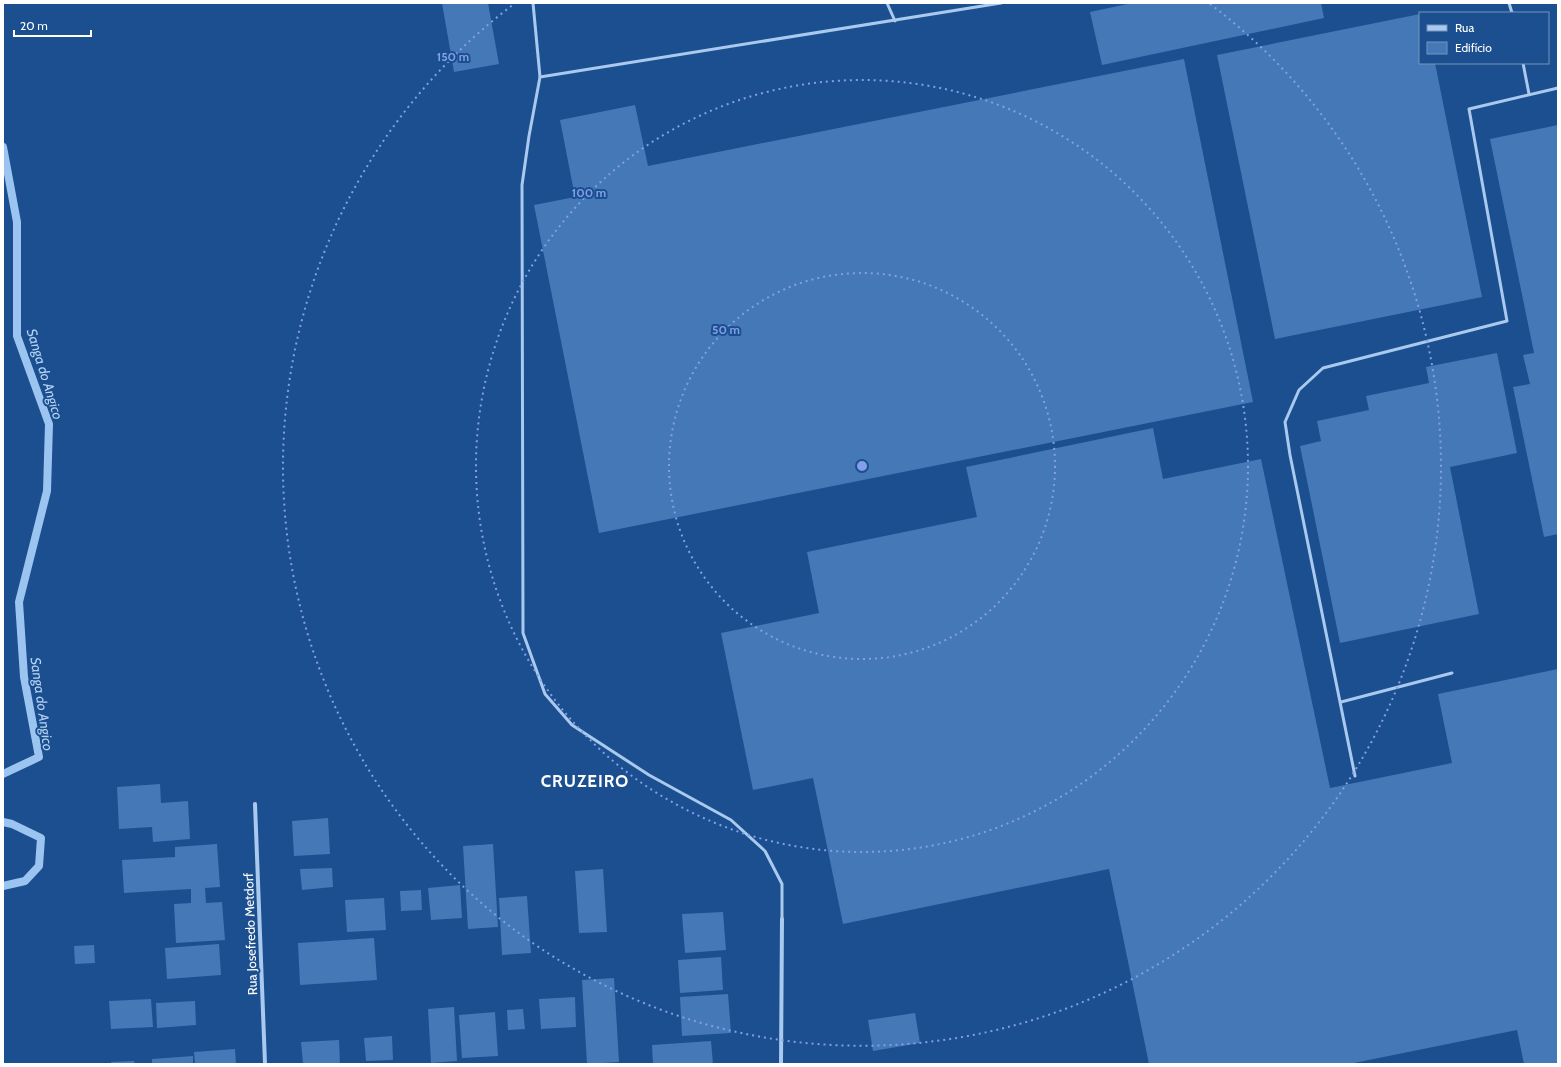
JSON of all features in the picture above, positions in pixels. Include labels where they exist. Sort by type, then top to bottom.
[{"type":"street","name":"Rua Josefredo Metdorf","points":[[256,804],[265,1064]]},
{"type":"street","points":[[781,1064],[782,919]]},
{"type":"lane","points":[[533,3],[540,77],[522,185],[523,633],[545,694],[572,725],[649,775],[731,820],[765,852],[782,884],[782,919]]},
{"type":"lane","points":[[887,3],[895,21]]},
{"type":"lane","points":[[540,77],[1001,3]]},
{"type":"lane","points":[[1523,64],[1529,94]]},
{"type":"lane","points":[[1355,776],[1290,455],[1285,422],[1299,390],[1323,368],[1507,321],[1469,109],[1558,88]]},
{"type":"lane","points":[[1341,702],[1452,673]]},
{"type":"building","points":[[442,3],[488,3],[499,64],[454,72]]},
{"type":"building","points":[[1132,3],[1321,3],[1324,18],[1102,65],[1090,12]]},
{"type":"building","points":[[1419,14],[1419,64],[1435,64],[1482,297],[1275,339],[1217,55]]},
{"type":"building","points":[[1184,59],[1253,402],[599,533],[534,205],[575,197],[560,120],[635,105],[648,166]]},
{"type":"building","points":[[1558,125],[1558,534],[1544,537],[1513,387],[1530,384],[1523,355],[1534,353],[1490,139]]},
{"type":"building","points":[[1497,353],[1517,453],[1450,467],[1479,614],[1340,643],[1300,446],[1321,441],[1317,421],[1369,410],[1366,396],[1429,383],[1426,367]]},
{"type":"building","points":[[1153,428],[1163,479],[1261,459],[1330,788],[1452,763],[1438,694],[1558,669],[1558,1064],[1524,1064],[1517,1030],[1349,1064],[1149,1064],[1109,869],[843,924],[813,778],[753,790],[721,633],[819,613],[807,552],[977,517],[966,467]]},
{"type":"building","points":[[160,784],[161,803],[188,801],[190,839],[153,842],[152,827],[119,829],[117,787]]},
{"type":"building","points":[[328,818],[330,854],[294,856],[292,821]]},
{"type":"building","points":[[217,844],[220,887],[205,888],[206,903],[222,902],[225,940],[176,943],[174,904],[191,903],[191,889],[124,893],[122,860],[175,857],[175,847]]},
{"type":"building","points":[[493,844],[498,927],[468,929],[463,846]]},
{"type":"building","points":[[332,868],[333,887],[302,890],[300,869]]},
{"type":"building","points":[[603,869],[607,932],[579,933],[575,871]]},
{"type":"building","points":[[460,885],[462,918],[431,920],[428,888]]},
{"type":"building","points":[[421,890],[422,910],[401,911],[400,891]]},
{"type":"building","points":[[527,896],[531,953],[502,955],[499,898]]},
{"type":"building","points":[[384,898],[386,930],[347,932],[345,900]]},
{"type":"building","points":[[723,912],[726,950],[685,953],[682,914]]},
{"type":"building","points":[[374,938],[377,980],[300,985],[298,943]]},
{"type":"building","points":[[219,944],[221,975],[167,979],[165,948]]},
{"type":"building","points":[[94,945],[95,963],[75,964],[74,946]]},
{"type":"building","points":[[721,957],[723,990],[680,993],[678,960]]},
{"type":"building","points":[[614,978],[619,1062],[587,1064],[582,980]]},
{"type":"building","points":[[728,994],[731,1033],[682,1036],[680,997]]},
{"type":"building","points":[[575,997],[576,1027],[541,1029],[539,999]]},
{"type":"building","points":[[151,999],[153,1027],[111,1029],[109,1001]]},
{"type":"building","points":[[195,1001],[196,1025],[157,1028],[156,1003]]},
{"type":"building","points":[[454,1007],[457,1061],[431,1063],[428,1009]]},
{"type":"building","points":[[523,1009],[525,1029],[508,1030],[507,1010]]},
{"type":"building","points":[[495,1012],[498,1056],[462,1058],[459,1015]]},
{"type":"building","points":[[915,1013],[920,1043],[873,1051],[868,1020]]},
{"type":"building","points":[[392,1036],[393,1060],[366,1061],[364,1038]]},
{"type":"building","points":[[339,1040],[340,1064],[303,1064],[301,1042]]},
{"type":"building","points":[[711,1041],[713,1064],[653,1064],[652,1045]]},
{"type":"building","points":[[235,1049],[236,1064],[195,1064],[194,1052]]},
{"type":"building","points":[[193,1056],[193,1064],[152,1064],[152,1059]]},
{"type":"building","points":[[134,1061],[135,1064],[111,1064],[111,1062]]},
{"type":"waterway","name":"Sanga do Angico","points":[[3,147],[17,222],[17,336],[49,424],[47,491],[19,602],[24,677],[39,757],[3,774]]},
{"type":"waterway","name":"Sanga do Angico","points":[[3,822],[12,824],[41,838],[39,866],[25,881],[3,886]]},
{"type":"district","name":"CRUZEIRO","points":[[585,781]]}]
